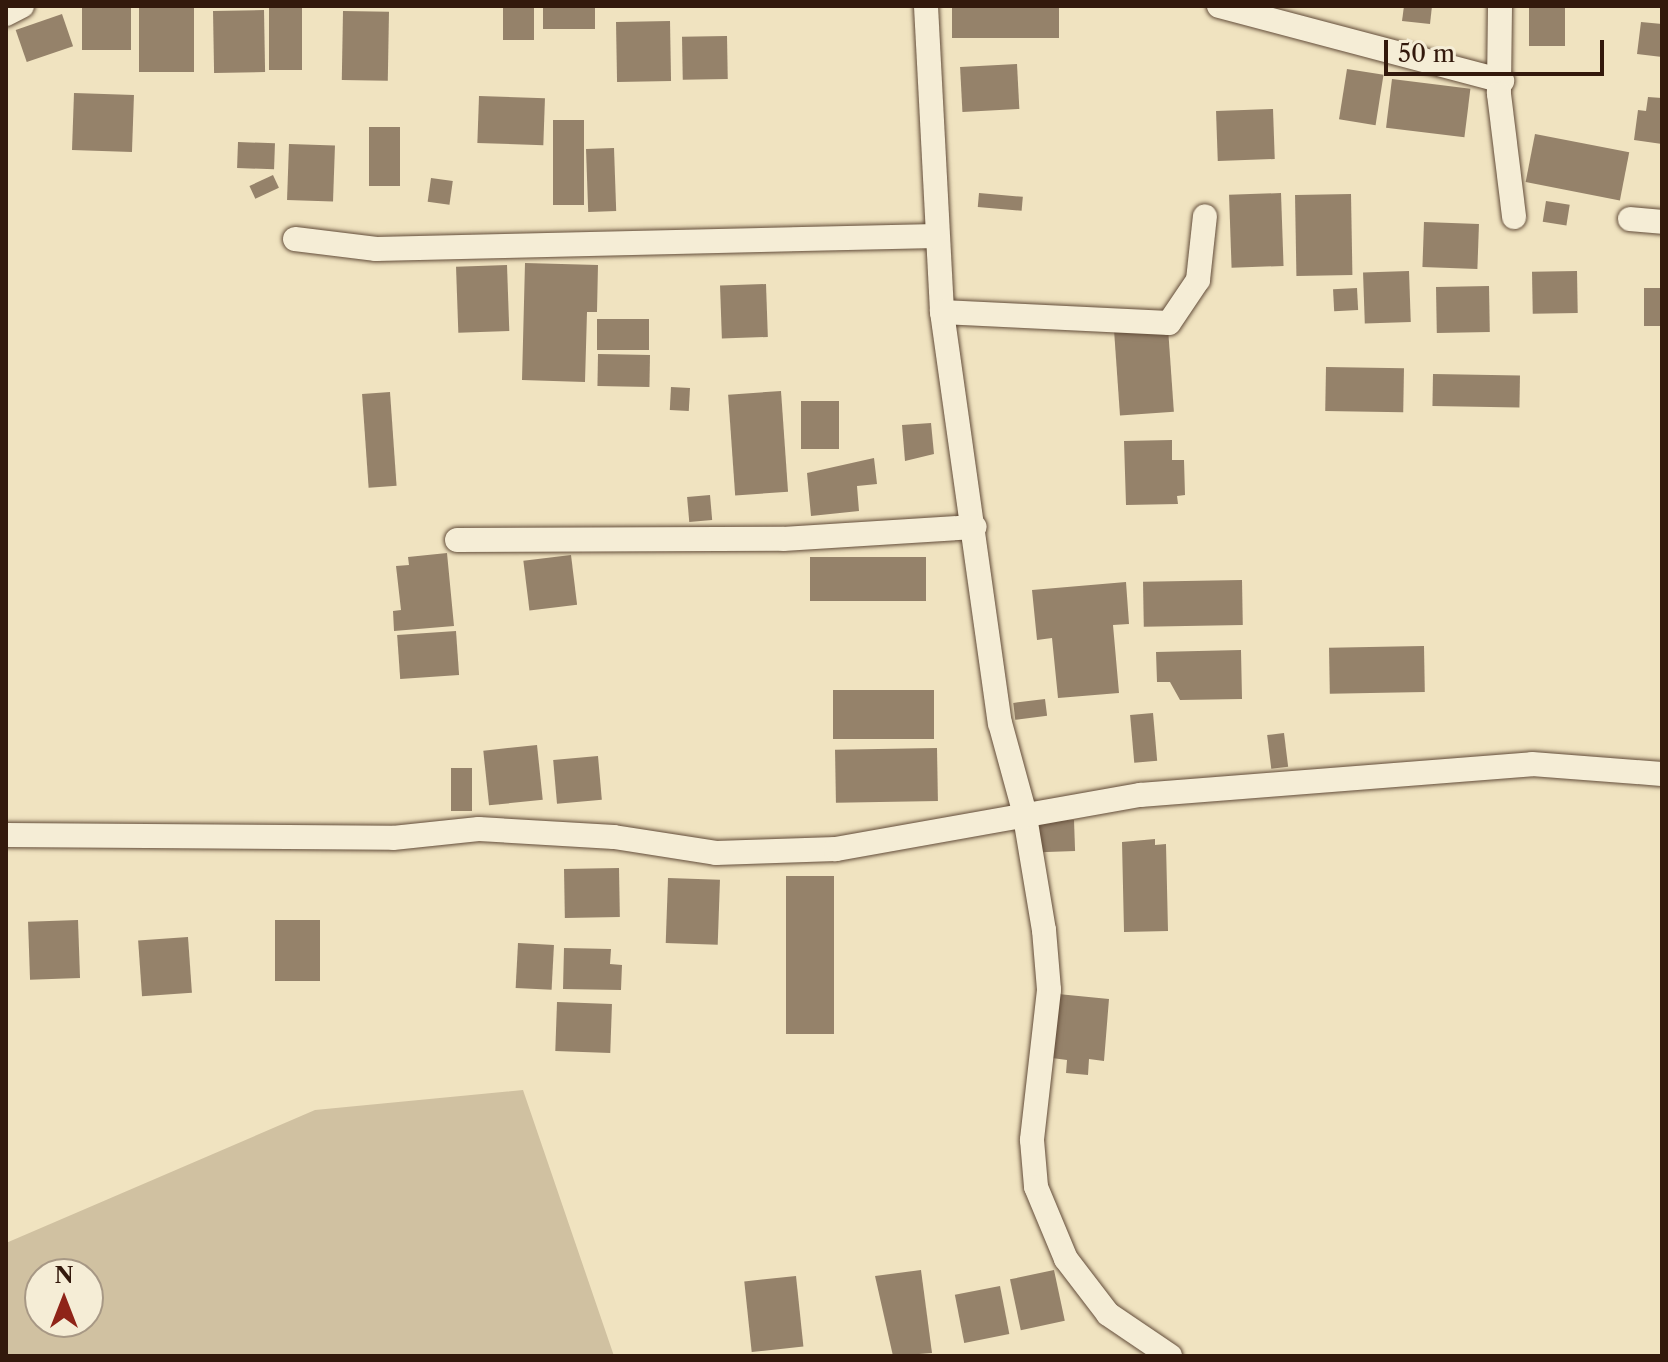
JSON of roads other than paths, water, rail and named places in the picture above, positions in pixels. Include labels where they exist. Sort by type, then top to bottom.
[{"type":"street","points":[[6,14],[22,6]]},
{"type":"street","points":[[926,6],[942,312],[975,527],[1000,723],[1024,811],[1049,990],[1032,1140],[1036,1187],[1066,1259],[1108,1314],[1170,1356]]},
{"type":"street","points":[[1219,6],[1502,81]]},
{"type":"street","points":[[1500,6],[1502,81],[1514,217]]},
{"type":"street","points":[[942,312],[1169,323],[1198,280],[1205,216]]},
{"type":"street","points":[[1630,219],[1662,222]]},
{"type":"street","points":[[295,239],[376,249],[937,236]]},
{"type":"street","points":[[457,540],[783,539],[975,527]]},
{"type":"street","points":[[6,835],[393,838],[479,829],[614,837],[716,853],[836,849],[1024,811],[1140,795],[1532,764],[1662,774]]}]
